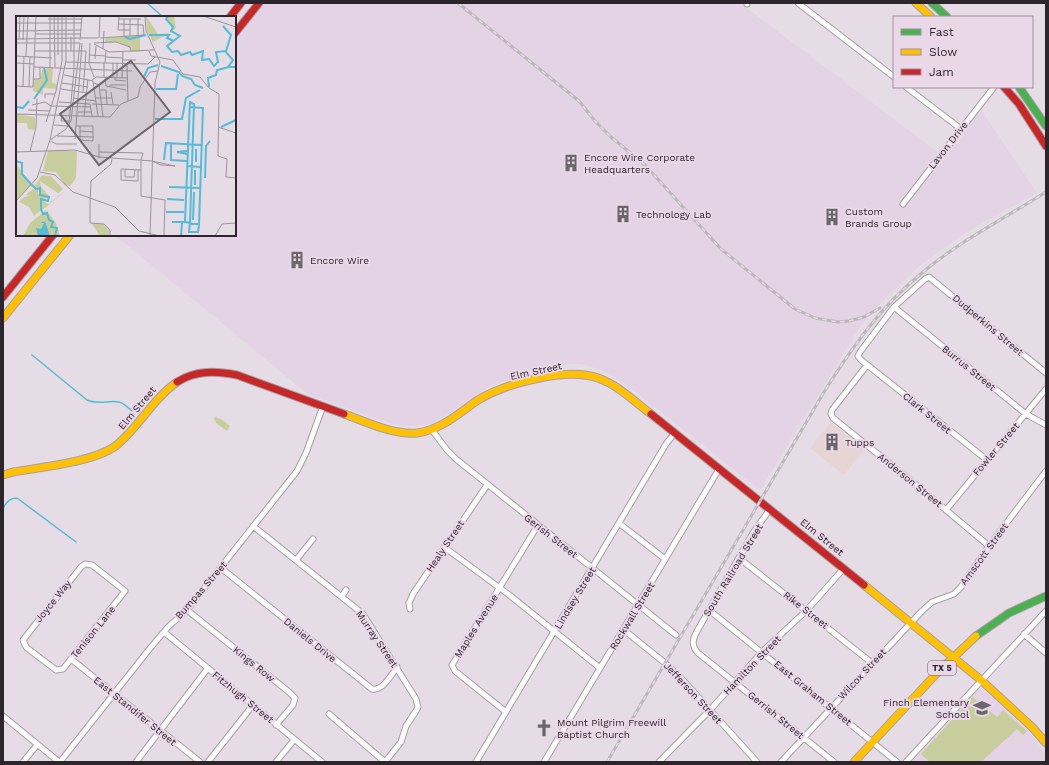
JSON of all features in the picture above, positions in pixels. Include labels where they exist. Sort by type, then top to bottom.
[{"type":"main road","points":[[231,16],[241,3]]},
{"type":"main road","points":[[236,32],[259,3]]},
{"type":"main road","points":[[916,3],[930,16]]},
{"type":"main road","points":[[932,3],[946,16]]},
{"type":"main road","points":[[1005,88],[1019,104],[1046,146]]},
{"type":"main road","points":[[1020,88],[1046,126]]},
{"type":"main road","points":[[3,297],[52,236]]},
{"type":"main road","points":[[3,318],[69,236]]},
{"type":"main road","name":"Elm Street","points":[[3,475],[89,458],[105,453],[124,438],[157,398],[170,386],[182,379],[198,373],[219,372],[230,374],[396,432],[413,433],[432,430],[449,422],[496,391],[513,385],[570,374],[592,376],[610,383],[718,470],[844,568],[981,680],[1032,727],[1046,743]]},
{"type":"main road","name":"TX 5","points":[[854,762],[952,657],[977,634],[1018,608],[1046,596]]},
{"type":"street","points":[[798,3],[893,76]]},
{"type":"street","points":[[907,88],[961,129]]},
{"type":"street","name":"Lavon Drive","points":[[903,204],[993,88]]},
{"type":"street","name":"Dudperkins Street","points":[[894,307],[929,277],[1046,373]]},
{"type":"street","points":[[867,365],[860,360],[858,356],[894,307]]},
{"type":"street","name":"Burrus Street","points":[[894,307],[1026,414],[1046,425]]},
{"type":"street","name":"Anderson Street","points":[[867,365],[831,414],[833,418],[989,546]]},
{"type":"street","name":"Clark Street","points":[[867,365],[986,460]]},
{"type":"street","name":"Fowler Street","points":[[946,510],[1046,389]]},
{"type":"street","name":"Bumpas Street","points":[[59,762],[164,632],[187,610],[297,471],[306,453],[323,406]]},
{"type":"street","name":"Gerish Street","points":[[432,430],[447,450],[487,485],[676,635]]},
{"type":"street","name":"Lindsey Street","points":[[476,762],[620,524],[666,444],[674,434]]},
{"type":"street","name":"Rockwall Street","points":[[544,762],[718,470]]},
{"type":"street","name":"Amscott Street","points":[[910,622],[932,602],[954,594],[961,587],[989,546],[1046,471]]},
{"type":"street","name":"Healy Street","points":[[410,609],[409,604],[413,594],[487,485]]},
{"type":"street","name":"South Railroad Street","points":[[696,633],[739,558],[770,509]]},
{"type":"street","points":[[620,524],[665,559]]},
{"type":"street","name":"Maples Avenue","points":[[506,712],[452,667],[453,663],[538,525]]},
{"type":"street","name":"Murray Street","points":[[253,526],[363,614],[416,699],[418,707],[406,726],[401,742],[385,762]]},
{"type":"street","points":[[296,560],[312,539]]},
{"type":"street","points":[[444,547],[508,594],[600,668]]},
{"type":"street","name":"Rike Street","points":[[739,558],[872,663]]},
{"type":"street","name":"Tenison Lane","points":[[59,670],[63,669],[125,591],[92,565],[87,564]]},
{"type":"street","name":"Joyce Way","points":[[59,670],[53,669],[27,648],[24,642],[25,637],[76,573],[82,566],[87,564]]},
{"type":"street","name":"Daniels Drive","points":[[221,568],[372,689],[375,690],[382,687],[397,667]]},
{"type":"street","name":"Hamilton Street","points":[[659,762],[710,710],[762,652],[806,611],[844,568]]},
{"type":"street","points":[[342,596],[346,590]]},
{"type":"street","name":"Kings Row","points":[[187,610],[295,698],[293,705],[276,725]]},
{"type":"street","name":"East Graham Street","points":[[709,610],[897,762]]},
{"type":"street","points":[[906,762],[1046,611]]},
{"type":"street","name":"Wilcox Street","points":[[781,762],[910,622]]},
{"type":"street","name":"Jefferson Street","points":[[624,630],[665,663],[757,762]]},
{"type":"street","name":"Fitzhugh Street","points":[[164,632],[322,762]]},
{"type":"street","name":"Gerrish Street","points":[[696,633],[692,643],[693,648],[698,653],[834,762]]},
{"type":"street","points":[[1024,634],[1046,653]]},
{"type":"street","name":"East Standifer Street","points":[[71,659],[160,732],[200,762]]},
{"type":"street","points":[[136,762],[208,668]]},
{"type":"street","points":[[208,762],[253,705]]},
{"type":"street","points":[[329,714],[385,762]]},
{"type":"street","points":[[3,716],[59,762]]},
{"type":"street","points":[[276,762],[294,740]]},
{"type":"street","points":[[23,762],[38,744]]},
{"type":"shaded area","name":"Encore Wire","points":[[266,3],[740,3],[944,157],[981,110],[1037,193],[965,233],[920,265],[879,305],[861,325],[760,490],[621,381],[602,370],[581,364],[568,364],[494,384],[431,424],[403,426],[390,423],[309,395],[116,236],[236,236],[236,40]]},
{"type":"shaded area","name":"Tupps","points":[[831,422],[865,449],[844,475],[810,448]]},
{"type":"shaded area","name":"Finch Elementary School","points":[[980,687],[1027,729],[1046,754],[1046,762],[911,762]]},
{"type":"green space","points":[[215,417],[221,419],[230,426],[227,431],[216,423],[214,419]]},
{"type":"green space","name":"Finch Elementary School","points":[[973,697],[997,717],[1003,710],[1027,731],[1023,735],[1017,729],[981,762],[930,762],[921,754]]},
{"type":"waterway","points":[[147,3],[162,16]]},
{"type":"waterway","points":[[32,355],[87,400],[95,402],[119,402],[124,404],[132,411]]},
{"type":"waterway","points":[[3,508],[7,502],[17,498],[76,542]]},
{"type":"railway","points":[[458,3],[579,101],[595,121],[611,137],[645,165],[721,249],[795,309],[815,318],[838,322],[864,317],[880,308]]},
{"type":"railway","points":[[607,762],[824,392],[857,343],[894,299],[923,272],[967,240],[1046,192]]},
{"type":"traffic: fast","points":[[932,3],[946,16]]},
{"type":"traffic: fast","points":[[1020,88],[1046,126]]},
{"type":"traffic: fast","points":[[976,636],[1009,613],[1046,596]]},
{"type":"traffic: slow","points":[[916,3],[930,16]]},
{"type":"traffic: slow","points":[[3,318],[69,236]]},
{"type":"traffic: slow","points":[[344,414],[389,430],[417,433],[442,425],[478,400],[504,388],[537,378],[570,374],[585,375],[605,381],[619,389],[651,414]]},
{"type":"traffic: slow","points":[[3,475],[68,463],[109,450],[126,437],[161,396],[177,382]]},
{"type":"traffic: slow","points":[[864,585],[981,680],[1032,727],[1046,743]]},
{"type":"traffic: slow","points":[[854,762],[937,673],[976,636]]},
{"type":"traffic: jam","points":[[231,16],[241,3]]},
{"type":"traffic: jam","points":[[236,32],[259,3]]},
{"type":"traffic: jam","points":[[1005,88],[1019,104],[1046,146]]},
{"type":"traffic: jam","points":[[3,297],[52,236]]},
{"type":"traffic: jam","points":[[177,382],[191,375],[206,372],[237,375],[344,414]]},
{"type":"traffic: jam","points":[[651,414],[864,585]]},
{"type":"place","name":"Encore Wire Corporate Headquarters","points":[[571,163]]},
{"type":"place","name":"Technology Lab","points":[[623,214]]},
{"type":"place","name":"Custom Brands Group","points":[[832,217]]},
{"type":"place","name":"Encore Wire","points":[[297,260]]},
{"type":"place","name":"Tupps","points":[[832,442]]},
{"type":"place","name":"Finch Elementary School","points":[[982,708]]},
{"type":"place","name":"Mount Pilgrim Freewill Baptist Church","points":[[544,728]]}]
